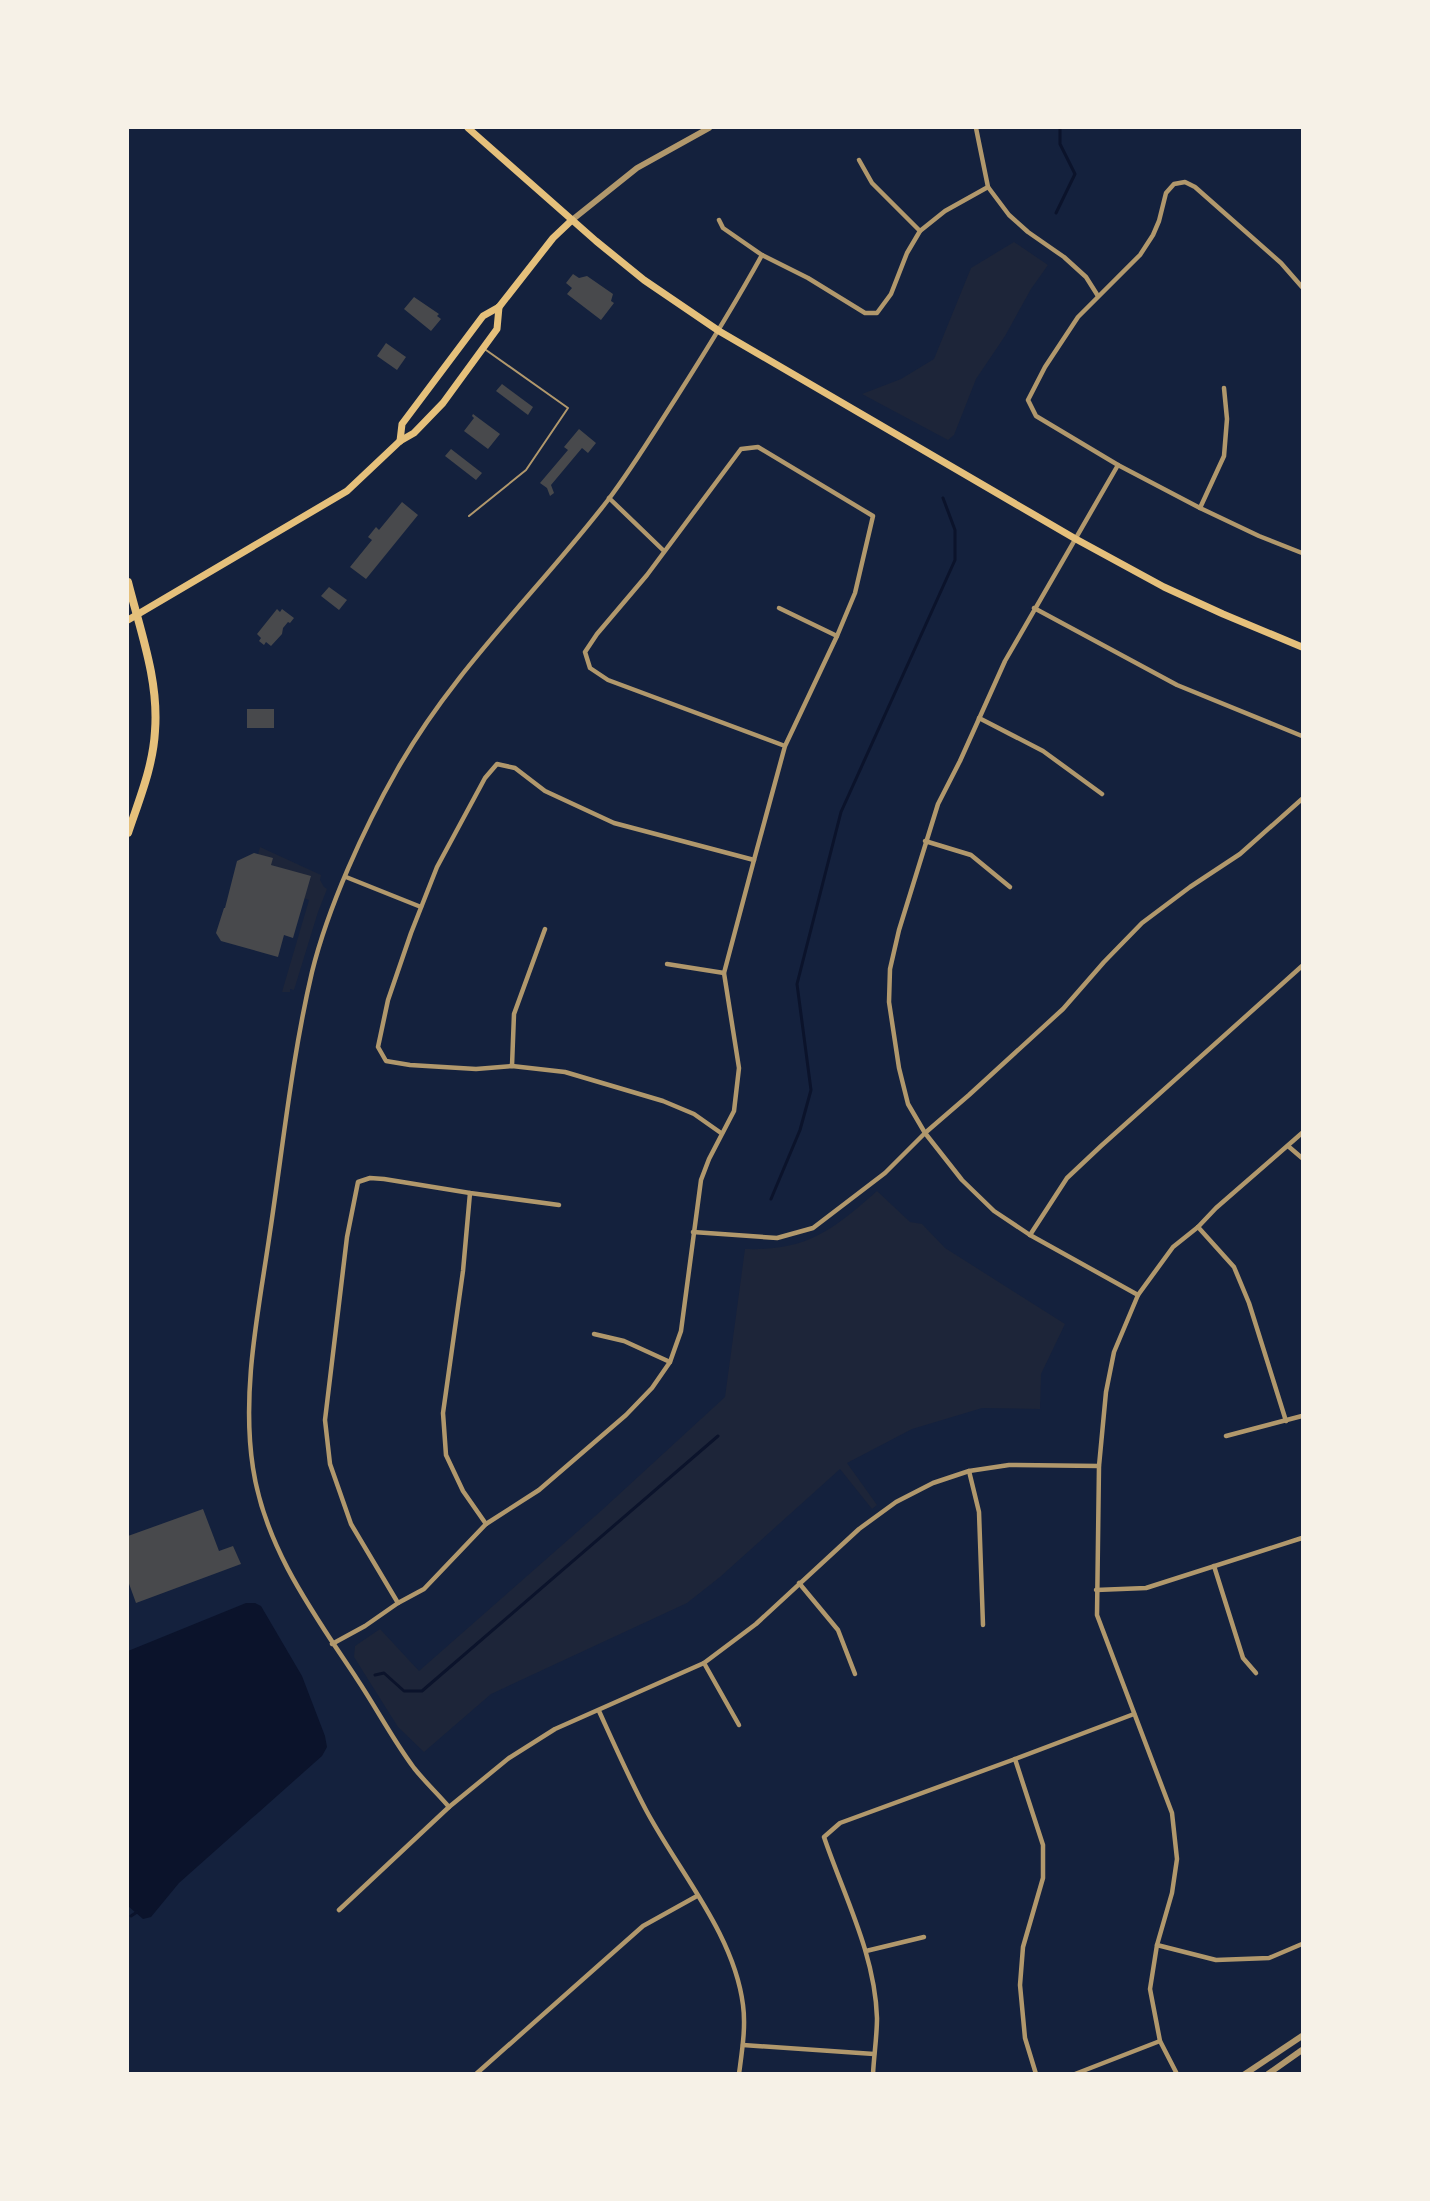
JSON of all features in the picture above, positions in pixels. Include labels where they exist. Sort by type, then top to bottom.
[{"type":"highway","points":[[128,582],[153,685],[156,729],[152,756],[128,833]]},
{"type":"main road","points":[[468,128],[644,280],[718,331],[1074,538],[1164,586],[1302,647]]},
{"type":"main road","points":[[400,441],[402,424],[483,316],[500,308],[553,238],[572,220]]},
{"type":"main road","points":[[128,620],[347,491],[400,441],[414,433],[443,403],[497,329],[500,308]]},
{"type":"street","points":[[572,220],[638,168],[678,143],[709,128]]},
{"type":"street","points":[[976,128],[988,187],[1016,221],[1086,277],[1098,296]]},
{"type":"street","points":[[859,160],[872,183],[920,231]]},
{"type":"street","points":[[1302,287],[1281,263],[1195,187],[1185,182],[1174,184],[1166,193],[1153,235],[1140,255],[1098,296],[1074,324],[1045,367],[1028,400],[1036,416],[1118,465],[1200,508],[1259,536],[1302,553]]},
{"type":"street","points":[[719,220],[723,228],[762,255],[808,278],[865,314],[877,313],[891,294],[907,253],[920,231],[945,211],[988,187]]},
{"type":"street","points":[[449,1808],[416,1770],[290,1574],[276,1545],[253,1469],[250,1420],[251,1370],[280,1160],[313,970],[337,897],[397,769],[437,706],[609,498],[645,448],[762,255]]},
{"type":"street","points":[[1200,508],[1224,456],[1227,419],[1224,388]]},
{"type":"street","points":[[333,1644],[424,1589],[486,1524],[539,1490],[626,1415],[652,1388],[670,1362],[681,1331],[701,1180],[721,1133],[734,1111],[739,1068],[724,973],[785,746],[855,593],[873,516],[758,447],[741,449],[585,652],[590,668],[608,680],[785,746]]},
{"type":"street","points":[[1118,465],[1005,661],[938,804],[925,841],[890,969],[889,1002],[898,1068],[908,1104],[925,1133],[962,1180],[994,1211],[1030,1235],[1138,1295]]},
{"type":"street","points":[[609,498],[664,551]]},
{"type":"street","points":[[779,608],[837,636]]},
{"type":"street","points":[[1034,608],[1177,685],[1302,736]]},
{"type":"street","points":[[979,718],[1043,751],[1102,794]]},
{"type":"street","points":[[721,1133],[694,1114],[663,1101],[565,1072],[512,1066],[476,1069],[410,1065],[386,1061],[378,1047],[388,1000],[437,867],[485,778],[497,764],[515,768],[545,791],[614,823],[754,860]]},
{"type":"street","points":[[693,1232],[777,1238],[813,1228],[885,1173],[925,1133],[1063,1009],[1142,923],[1190,886],[1240,854],[1302,799]]},
{"type":"street","points":[[925,841],[971,855],[1010,887]]},
{"type":"street","points":[[346,877],[421,907]]},
{"type":"street","points":[[512,1066],[514,1014],[545,929]]},
{"type":"street","points":[[667,964],[724,973]]},
{"type":"street","points":[[1030,1235],[1067,1178],[1302,966]]},
{"type":"street","points":[[1177,2073],[1160,2042],[1149,1989],[1157,1945],[1172,1893],[1177,1858],[1172,1814],[1097,1615],[1099,1466],[1106,1392],[1114,1352],[1138,1295],[1173,1247],[1302,1133]]},
{"type":"street","points":[[1288,1146],[1302,1158]]},
{"type":"street","points":[[398,1603],[351,1524],[330,1464],[325,1420],[347,1237],[358,1182],[370,1178],[384,1179],[559,1205]]},
{"type":"street","points":[[470,1193],[463,1271],[443,1413],[446,1455],[463,1491],[486,1524]]},
{"type":"street","points":[[1198,1227],[1233,1267],[1249,1303],[1286,1421]]},
{"type":"street","points":[[594,1334],[624,1341],[670,1362]]},
{"type":"street","points":[[1226,1436],[1302,1416]]},
{"type":"street","points":[[339,1910],[449,1808],[509,1758],[555,1729],[704,1663],[756,1624],[859,1529],[896,1502],[933,1483],[969,1471],[1009,1465],[1099,1466]]},
{"type":"street","points":[[969,1471],[979,1512],[983,1625]]},
{"type":"street","points":[[1096,1590],[1146,1588],[1302,1538]]},
{"type":"street","points":[[1214,1566],[1243,1658],[1256,1673]]},
{"type":"street","points":[[799,1583],[838,1630],[855,1674]]},
{"type":"street","points":[[704,1663],[739,1725]]},
{"type":"street","points":[[599,1711],[646,1810],[716,1926],[736,1970],[744,2006],[743,2044],[739,2073]]},
{"type":"street","points":[[873,2073],[877,2019],[873,1985],[866,1951],[825,1837],[840,1823],[1134,1714]]},
{"type":"street","points":[[1016,1759],[1043,1845],[1042,1878],[1023,1947],[1020,1985],[1025,2038],[1036,2073]]},
{"type":"street","points":[[476,2073],[493,2061],[643,1926],[697,1896]]},
{"type":"street","points":[[866,1951],[924,1937]]},
{"type":"street","points":[[1157,1945],[1216,1960],[1269,1958],[1302,1944]]},
{"type":"street","points":[[1245,2073],[1302,2036]]},
{"type":"street","points":[[1075,2073],[1160,2042]]},
{"type":"street","points":[[743,2044],[874,2054]]},
{"type":"street","points":[[1268,2073],[1302,2050]]},
{"type":"lane","points":[[469,516],[526,470],[568,408],[483,348]]},
{"type":"shaded area","points":[[1014,242],[1048,265],[976,379],[954,435],[948,440],[862,394],[901,379],[934,359],[971,268]]},
{"type":"shaded area","points":[[260,847],[321,875],[320,880],[327,889],[294,990],[290,989],[290,992],[282,992],[309,900],[304,898],[311,877],[271,865],[258,854]]},
{"type":"shaded area","points":[[877,1191],[910,1222],[922,1224],[945,1248],[1065,1324],[1041,1374],[1040,1409],[982,1408],[912,1429],[847,1463],[877,1505],[872,1509],[840,1469],[720,1577],[687,1603],[491,1694],[424,1752],[398,1727],[354,1657],[355,1646],[380,1629],[419,1671],[602,1510],[725,1397],[745,1249],[786,1246],[818,1235],[847,1217]]},
{"type":"shaded area","points":[[246,1603],[261,1606],[302,1676],[327,1747],[322,1756],[179,1883],[151,1917],[143,1919],[128,1906],[128,1651]]},
{"type":"building","points":[[573,274],[579,278],[587,276],[613,294],[611,301],[614,303],[601,320],[567,294],[572,288],[566,283]]},
{"type":"building","points":[[414,297],[439,314],[437,316],[441,319],[431,331],[404,309]]},
{"type":"building","points":[[386,343],[406,357],[397,370],[377,356]]},
{"type":"building","points":[[502,384],[533,407],[528,415],[496,391]]},
{"type":"building","points":[[473,414],[500,434],[488,449],[464,431],[474,418]]},
{"type":"building","points":[[579,429],[596,443],[588,453],[582,448],[551,485],[554,493],[550,496],[547,488],[540,483],[568,450],[564,447]]},
{"type":"building","points":[[451,449],[482,473],[476,480],[445,456]]},
{"type":"building","points":[[402,502],[418,515],[366,579],[350,567],[372,540],[368,537],[376,527],[379,530]]},
{"type":"building","points":[[329,587],[347,600],[339,610],[321,596]]},
{"type":"building","points":[[277,609],[280,612],[282,609],[294,618],[283,628],[282,634],[271,646],[266,642],[264,645],[259,641],[261,638],[257,634]]},
{"type":"building","points":[[247,709],[274,709],[274,728],[247,728]]},
{"type":"building","points":[[254,853],[273,858],[271,865],[311,876],[293,938],[284,935],[278,957],[221,941],[216,933],[237,861]]},
{"type":"building","points":[[203,1509],[219,1551],[233,1546],[241,1564],[136,1603],[128,1581],[128,1536]]},
{"type":"waterway","points":[[1056,213],[1075,174],[1060,144],[1060,128]]},
{"type":"waterway","points":[[771,1199],[800,1130],[811,1090],[797,984],[841,812],[955,560],[955,530],[943,498]]},
{"type":"waterway","points":[[375,1675],[384,1673],[404,1691],[422,1691],[718,1436]]},
{"type":"waterway","points":[[131,1916],[137,1912]]}]
